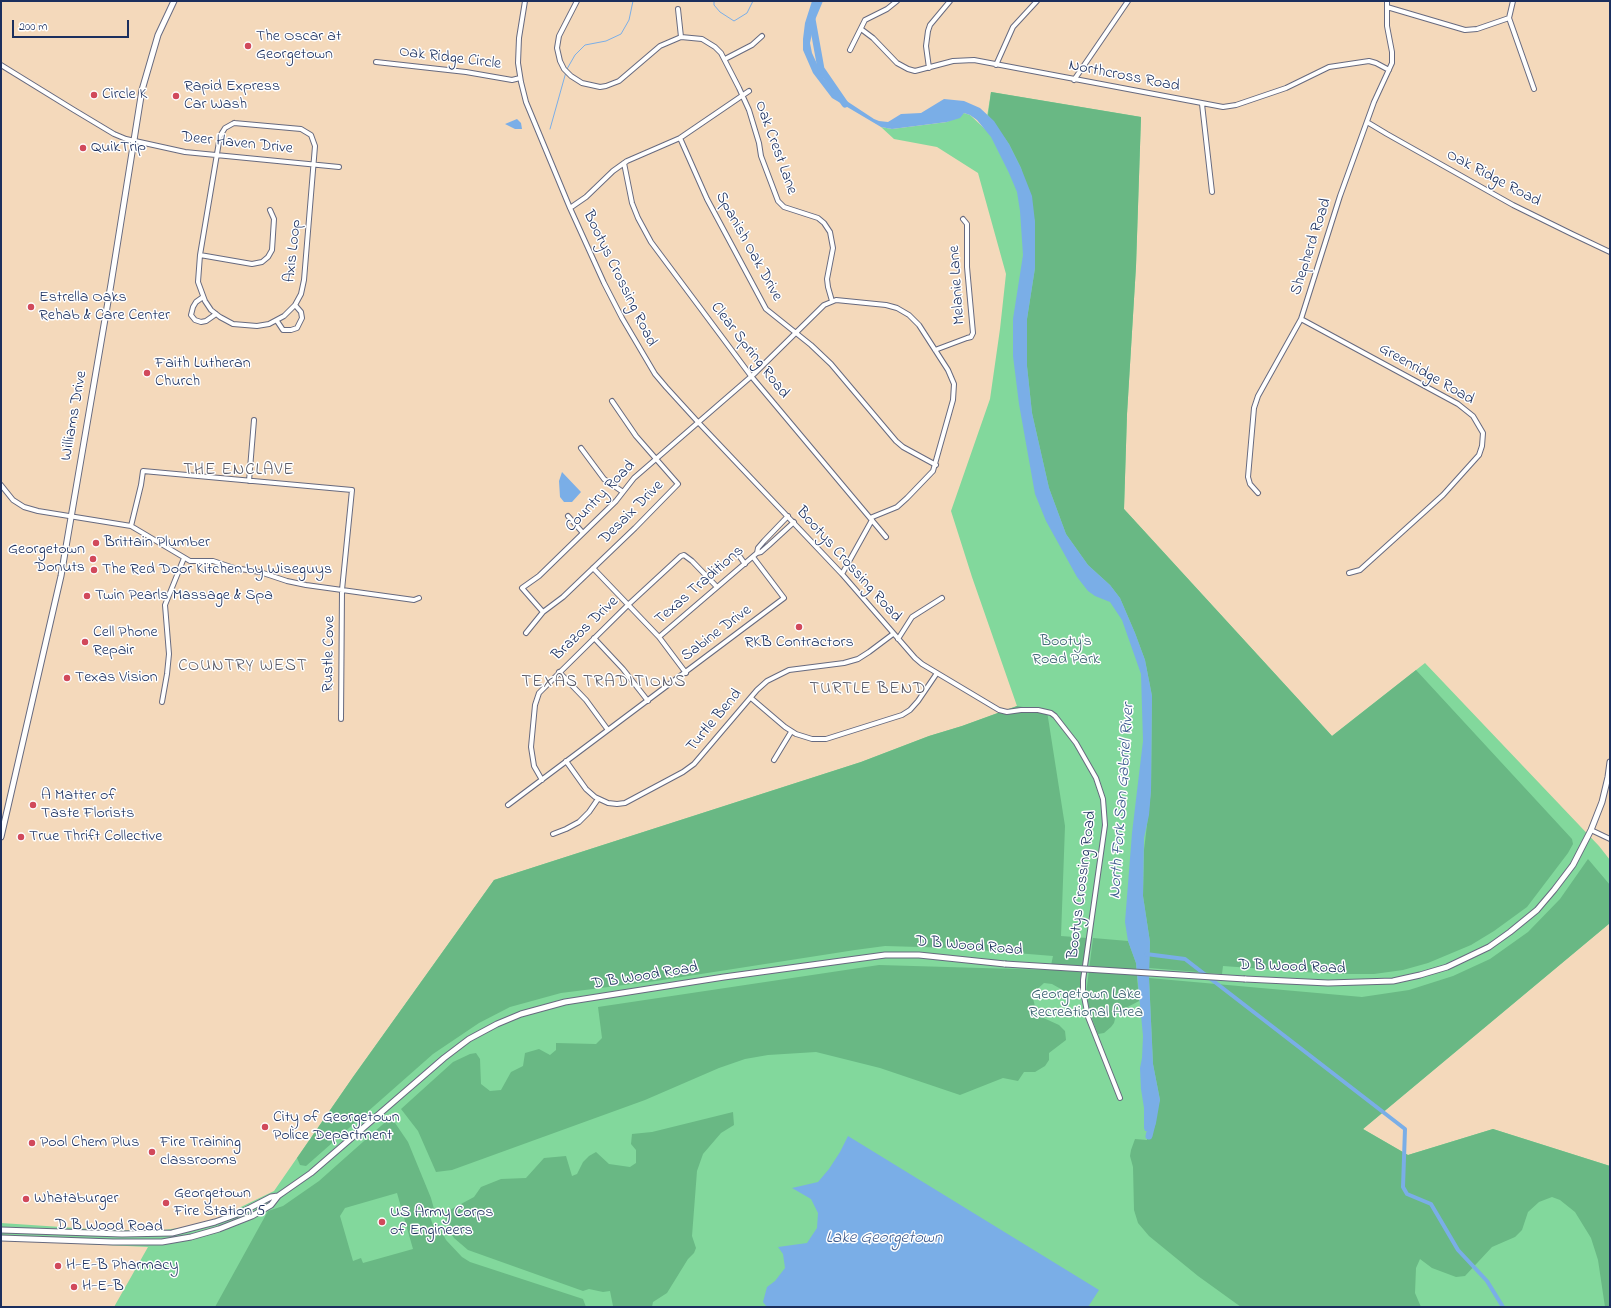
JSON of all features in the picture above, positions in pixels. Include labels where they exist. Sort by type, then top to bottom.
[{"type":"main road","name":"Williams Drive","points":[[1,837],[52,619],[71,516],[142,90],[148,63],[158,35],[174,1]]},
{"type":"main road","name":"D B Wood Road","points":[[1,1238],[144,1243],[172,1240],[207,1233],[233,1224],[252,1216],[271,1205],[278,1196],[311,1173],[450,1053],[469,1039],[497,1024],[521,1014],[565,1002],[724,977],[885,955],[919,955],[1005,964],[1334,983],[1393,981],[1420,975],[1454,964],[1489,946],[1510,932],[1537,910],[1573,865],[1591,830],[1602,802],[1610,762]]},
{"type":"main road","name":"D B Wood Road","points":[[1,1230],[122,1234],[172,1233],[229,1217],[272,1196],[278,1196]]},
{"type":"street","name":"Bootys Crossing Road","points":[[525,1],[519,38],[518,63],[526,102],[570,208],[607,288],[636,343],[662,382],[697,422],[842,574],[915,658],[936,673],[1003,711],[1038,710],[1051,713],[1076,743],[1096,778],[1104,799],[1105,825],[1083,980],[1083,991],[1088,1017],[1120,1098]]},
{"type":"street","points":[[577,1],[562,27],[557,42],[558,53],[562,65],[571,76],[582,83],[593,86],[606,86],[613,84],[624,78],[660,46],[681,37],[695,38],[715,47],[725,59],[742,95]]},
{"type":"street","points":[[850,50],[865,20],[892,6],[897,1]]},
{"type":"street","points":[[928,68],[926,46],[928,31],[930,25],[950,1]]},
{"type":"street","points":[[996,65],[1014,27],[1037,1]]},
{"type":"street","points":[[1074,80],[1128,1]]},
{"type":"street","name":"Shepherd Road","points":[[1258,493],[1250,484],[1248,477],[1254,408],[1258,396],[1301,319],[1340,196],[1374,102],[1389,70],[1392,57],[1388,33],[1388,1]]},
{"type":"street","points":[[1513,1],[1510,18],[1534,89]]},
{"type":"street","points":[[1388,6],[1465,30],[1477,29],[1510,18]]},
{"type":"street","points":[[678,9],[681,37]]},
{"type":"street","name":"Northcross Road","points":[[861,29],[873,38],[897,63],[915,71],[953,61],[974,60],[1223,107],[1236,105],[1295,84],[1323,69],[1336,66],[1369,61],[1389,70]]},
{"type":"street","points":[[725,59],[752,45],[762,36]]},
{"type":"street","name":"Oak Ridge Circle","points":[[376,62],[466,72],[512,80],[520,78]]},
{"type":"street","name":"Deer Haven Drive","points":[[1,65],[114,134],[134,141],[182,152],[339,167]]},
{"type":"street","name":"Oak Crest Lane","points":[[570,208],[587,196],[613,171],[624,163],[680,138],[749,91]]},
{"type":"street","name":"Oak Crest Lane","points":[[742,95],[759,143],[763,162],[778,201],[784,207],[818,218],[824,223],[830,232],[833,248],[827,279],[832,301]]},
{"type":"street","points":[[1202,104],[1212,192]]},
{"type":"street","name":"Oak Ridge Road","points":[[1367,122],[1513,205],[1610,252]]},
{"type":"street","name":"Axis Loop","points":[[238,123],[304,130],[311,135],[315,143],[314,164],[304,285],[300,298],[289,312],[277,321],[261,326],[243,326],[229,322],[216,314],[208,306],[203,297],[198,278],[200,255],[222,131],[228,126],[238,123]]},
{"type":"street","name":"Spanish Oak Drive","points":[[680,138],[708,199],[761,301],[771,314],[796,333],[831,364],[896,441],[903,447],[936,465]]},
{"type":"street","name":"Clear Spring Road","points":[[624,163],[632,203],[644,230],[751,376],[886,537]]},
{"type":"street","points":[[200,255],[252,264],[262,262],[268,257],[272,250],[274,219],[270,210]]},
{"type":"street","name":"Melanie Lane","points":[[935,350],[968,338],[972,335],[973,331],[967,267],[967,229],[963,219]]},
{"type":"street","points":[[203,297],[196,302],[193,307],[191,314],[195,320],[201,322],[206,321],[216,314]]},
{"type":"street","points":[[832,301],[840,300],[886,305],[903,311],[919,324],[951,375],[954,390],[953,400],[936,465],[930,476],[903,502],[871,519],[842,574]]},
{"type":"street","name":"Country Road","points":[[543,612],[522,588],[539,576],[616,501],[634,478],[751,376],[824,306],[832,301]]},
{"type":"street","points":[[277,321],[283,330],[292,330],[297,328],[302,318],[301,312],[295,306]]},
{"type":"street","name":"Greenridge Road","points":[[1301,319],[1458,404],[1473,416],[1483,433],[1482,446],[1479,455],[1443,494],[1360,570],[1349,573]]},
{"type":"street","name":"Desaix Drive","points":[[526,632],[543,612],[563,597],[635,528],[678,484],[636,436],[612,401]]},
{"type":"street","points":[[131,526],[143,471],[249,481],[254,420]]},
{"type":"street","points":[[581,448],[604,478],[623,492]]},
{"type":"street","name":"Rustle Cove","points":[[249,481],[352,490],[342,590],[341,719]]},
{"type":"street","points":[[1,485],[13,500],[24,507],[38,511],[131,526],[184,558],[194,561],[213,560],[234,568],[260,572],[294,583],[414,600],[420,598]]},
{"type":"street","points":[[568,516],[583,533]]},
{"type":"street","name":"Texas Traditions","points":[[757,553],[758,548],[788,516]]},
{"type":"street","name":"Texas Traditions","points":[[659,637],[757,553],[761,552],[794,522]]},
{"type":"street","name":"Brazos Drive","points":[[542,780],[534,766],[531,754],[535,705],[539,693],[628,604],[676,559],[684,555],[692,561],[717,587]]},
{"type":"street","points":[[740,557],[744,564]]},
{"type":"street","name":"Sabine Drive","points":[[508,805],[784,598],[753,557]]},
{"type":"street","points":[[162,702],[168,658],[165,604],[184,558]]},
{"type":"street","points":[[593,568],[659,637],[686,673]]},
{"type":"street","points":[[898,639],[912,617],[942,598]]},
{"type":"street","name":"Turtle Bend","points":[[566,761],[586,789],[598,799],[614,804],[625,803],[688,768],[699,760],[761,685],[779,674],[796,669],[851,661],[869,652],[893,634]]},
{"type":"street","points":[[594,638],[624,670],[648,701]]},
{"type":"street","points":[[559,672],[586,700],[608,730]]},
{"type":"street","points":[[751,698],[791,732],[809,738],[826,739],[902,715],[910,710],[918,701],[936,673]]},
{"type":"street","points":[[774,760],[791,732]]},
{"type":"street","points":[[553,834],[579,822],[588,814],[598,799]]},
{"type":"street","points":[[1591,830],[1610,839]]},
{"type":"street","points":[[229,1217],[233,1224]]},
{"type":"street","points":[[44,1232],[44,1239]]},
{"type":"street","points":[[172,1233],[172,1240]]},
{"type":"green space","name":"Georgetown Lake Recreational Area","points":[[991,92],[1141,117],[1136,266],[1127,414],[1124,509],[1332,736],[1425,663],[1599,846],[1610,860],[1610,923],[1363,1129],[1408,1155],[1493,1129],[1610,1166],[1610,1307],[114,1307],[148,1247],[1,1240],[1,1223],[106,1230],[155,1231],[187,1227],[216,1219],[274,1191],[353,1077],[494,880],[861,762],[929,736],[1017,706],[972,577],[951,511],[990,399],[1006,274],[978,173],[937,147],[894,139],[881,127],[892,129],[947,122],[964,113],[970,115],[985,129]]},
{"type":"green space","points":[[991,92],[1141,117],[1136,266],[1127,414],[1124,509],[1332,736],[1416,670],[1572,839],[1573,844],[1568,853],[1527,907],[1494,931],[1471,945],[1428,963],[1403,970],[1374,974],[1333,974],[1223,966],[1222,974],[1149,968],[1150,942],[1143,896],[1144,850],[1151,791],[1152,696],[1145,660],[1120,598],[1110,585],[1088,565],[1066,534],[1049,488],[1032,413],[1027,366],[1027,319],[1035,268],[1035,222],[1021,168],[1009,144],[988,115]]},
{"type":"green space","points":[[1017,706],[1047,711],[1065,826],[1061,936],[1087,938],[1079,993],[1075,997],[1052,984],[1044,983],[1032,994],[1037,1015],[1059,1025],[1065,1031],[1066,1040],[1049,1053],[1049,1060],[1045,1066],[1035,1072],[1024,1072],[1018,1081],[1003,1078],[960,1095],[880,1068],[816,1052],[768,1055],[745,1059],[719,1068],[645,1100],[452,1170],[436,1172],[418,1131],[401,1109],[453,1062],[470,1054],[476,1053],[480,1059],[481,1084],[490,1091],[501,1090],[511,1072],[523,1066],[525,1053],[539,1049],[550,1055],[556,1050],[556,1043],[596,1044],[602,1038],[598,1007],[879,965],[1050,970],[1053,956],[954,948],[885,946],[656,981],[561,993],[510,1007],[479,1023],[433,1054],[306,1166],[300,1165],[297,1158],[494,880],[861,762],[929,736]]},
{"type":"green space","points":[[1588,859],[1610,885],[1610,923],[1363,1129],[1408,1155],[1493,1129],[1610,1166],[1610,1307],[1605,1307],[1598,1260],[1591,1238],[1575,1212],[1560,1200],[1552,1197],[1539,1202],[1528,1212],[1522,1230],[1515,1237],[1492,1247],[1465,1276],[1456,1277],[1432,1268],[1420,1259],[1416,1268],[1415,1293],[1421,1307],[1241,1307],[1198,1276],[1149,1236],[1138,1223],[1134,1210],[1133,1167],[1130,1156],[1131,1150],[1135,1139],[1147,1140],[1147,1132],[1149,1132],[1160,1100],[1153,1064],[1149,978],[1362,997],[1409,990],[1453,976],[1490,959],[1528,932],[1560,899]]},
{"type":"green space","points":[[1093,938],[1128,941],[1136,963],[1139,1001],[1122,1010],[1116,1015],[1114,1023],[1111,1027],[1104,1033],[1098,1034],[1091,1016],[1086,994]]},
{"type":"green space","points":[[733,1112],[734,1125],[721,1133],[703,1154],[697,1171],[692,1236],[696,1248],[694,1253],[688,1259],[667,1293],[653,1302],[652,1307],[613,1306],[610,1291],[603,1292],[589,1289],[583,1291],[468,1250],[454,1238],[448,1228],[445,1217],[448,1211],[474,1197],[481,1187],[501,1179],[526,1178],[544,1158],[566,1156],[572,1176],[577,1174],[583,1162],[589,1156],[596,1152],[609,1164],[630,1167],[636,1163],[636,1150],[631,1144],[632,1134],[652,1132]]},
{"type":"green space","points":[[391,1117],[408,1142],[431,1198],[434,1209],[428,1211],[433,1225],[438,1224],[446,1240],[462,1257],[470,1262],[583,1299],[586,1307],[215,1307],[268,1211],[283,1206],[319,1181]],"holes":[[[397,1193],[413,1249],[363,1263],[361,1258],[353,1261],[340,1216],[345,1208]]]},
{"type":"water","points":[[812,1],[823,1],[815,20],[810,43],[812,53],[824,79],[836,94],[874,119],[888,122],[901,114],[921,113],[944,99],[964,101],[980,108],[994,121],[1009,144],[1021,168],[1032,196],[1035,222],[1035,268],[1027,319],[1027,366],[1032,413],[1049,488],[1066,534],[1088,565],[1110,585],[1120,598],[1145,660],[1152,696],[1151,791],[1149,815],[1144,838],[1143,896],[1150,942],[1149,978],[1153,1064],[1160,1100],[1153,1131],[1145,1131],[1144,1128],[1144,1108],[1140,1068],[1143,1036],[1136,963],[1128,941],[1125,922],[1132,833],[1143,741],[1141,674],[1122,620],[1110,602],[1095,596],[1088,591],[1077,577],[1046,521],[1035,494],[1019,404],[1013,356],[1013,319],[1023,255],[1017,192],[991,137],[977,120],[970,115],[964,113],[960,118],[947,122],[892,129],[881,127],[832,98],[813,73],[803,50],[805,23]]},
{"type":"water","points":[[517,119],[521,123],[522,129],[515,129],[505,124]]},
{"type":"water","points":[[562,472],[581,492],[572,502],[564,502],[560,497],[559,481]]},
{"type":"water","name":"Lake Georgetown","points":[[848,1136],[1099,1290],[1088,1307],[767,1307],[763,1302],[767,1287],[775,1281],[785,1268],[783,1254],[778,1247],[807,1243],[817,1228],[818,1213],[811,1199],[792,1188],[818,1182],[829,1169]]},
{"type":"waterway","points":[[567,69],[575,55],[585,45],[606,41],[621,34],[629,20],[633,1]]},
{"type":"waterway","points":[[714,1],[714,5],[720,12],[734,21],[747,13],[753,1]]},
{"type":"waterway","name":"North Fork San Gabriel River","points":[[812,19],[821,69],[845,104]]},
{"type":"waterway","points":[[550,129],[566,72]]},
{"type":"waterway","points":[[1146,954],[1185,959],[1405,1129],[1403,1187],[1407,1194],[1431,1204],[1458,1250],[1487,1281],[1503,1307]]},
{"type":"waterway","name":"North Fork San Gabriel River","points":[[1149,1136],[1152,1124]]},
{"type":"place","name":"The Oscar at Georgetown","points":[[248,46]]},
{"type":"place","name":"Circle K","points":[[94,95]]},
{"type":"place","name":"Rapid Express Car Wash","points":[[176,96]]},
{"type":"place","name":"QuikTrip","points":[[83,148]]},
{"type":"place","name":"Estrella Oaks Rehab & Care Center","points":[[31,307]]},
{"type":"place","name":"Faith Lutheran Church","points":[[147,373]]},
{"type":"place","name":"Brittain Plumber","points":[[96,543]]},
{"type":"place","name":"Georgetown Donuts","points":[[93,559]]},
{"type":"place","name":"The Red Door Kitchen by Wiseguys","points":[[94,570]]},
{"type":"place","name":"Twin Pearls Massage & Spa","points":[[87,596]]},
{"type":"place","name":"RKB Contractors","points":[[799,627]]},
{"type":"place","name":"Cell Phone Repair","points":[[85,642]]},
{"type":"place","name":"Texas Vision","points":[[67,678]]},
{"type":"place","name":"A Matter of Taste Florists","points":[[33,805]]},
{"type":"place","name":"True Thrift Collective","points":[[21,837]]},
{"type":"place","name":"City of Georgetown Police Department","points":[[265,1127]]},
{"type":"place","name":"Pool Chem Plus","points":[[32,1143]]},
{"type":"place","name":"Fire Training classrooms","points":[[152,1152]]},
{"type":"place","name":"Whataburger","points":[[26,1199]]},
{"type":"place","name":"Georgetown Fire Station 5","points":[[166,1203]]},
{"type":"place","name":"US Army Corps of Engineers","points":[[382,1222]]},
{"type":"place","name":"H-E-B Pharmacy","points":[[58,1266]]},
{"type":"place","name":"H-E-B","points":[[74,1287]]},
{"type":"district","name":"THE ENCLAVE","points":[[239,471]]},
{"type":"district","name":"COUNTRY WEST","points":[[243,667]]},
{"type":"district","name":"TEXAS TRADITIONS","points":[[604,683]]},
{"type":"district","name":"TURTLE BEND","points":[[868,690]]},
{"type":"park label","name":"Booty's Road Park","points":[[1066,651]]}]
